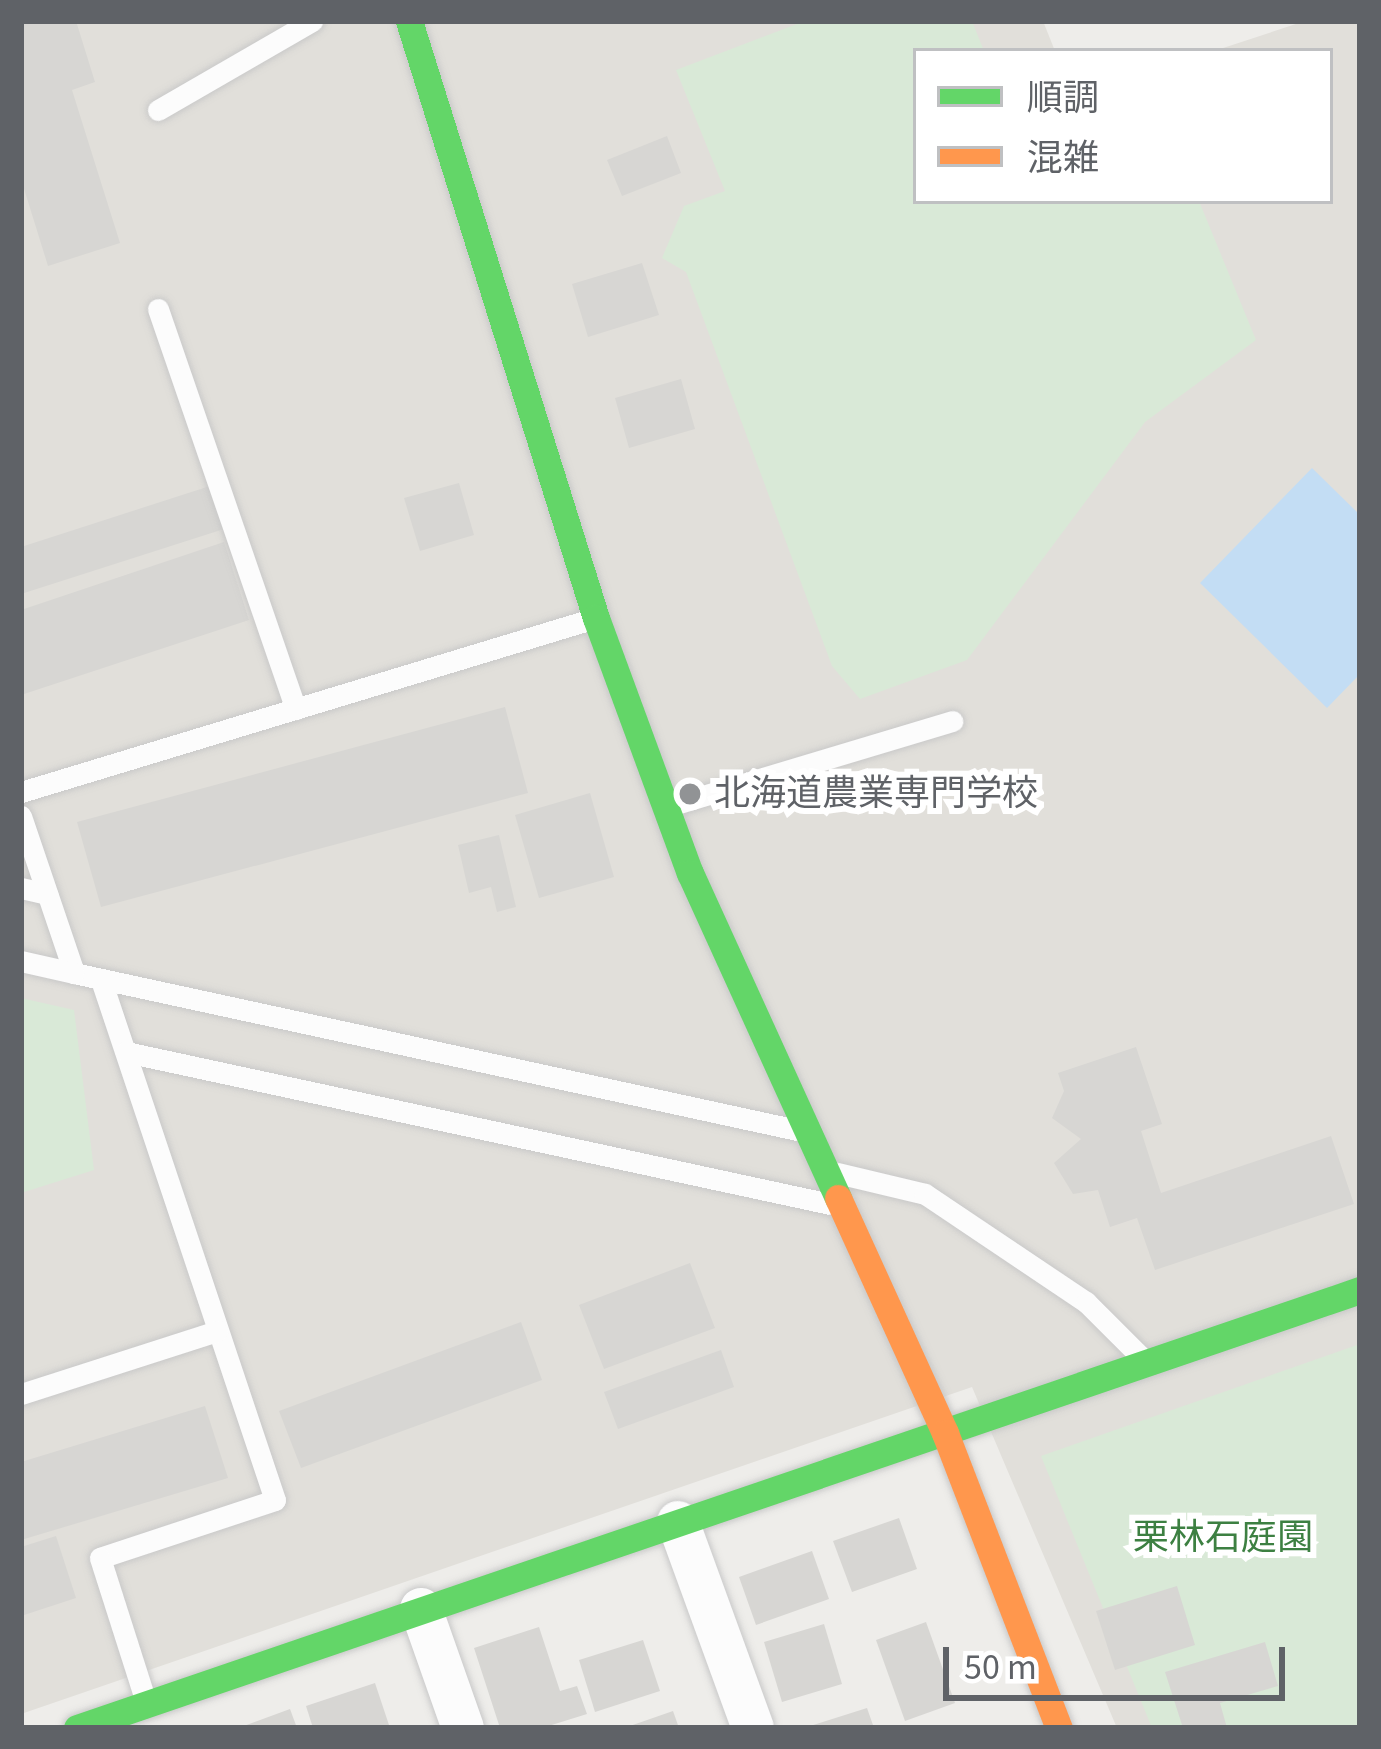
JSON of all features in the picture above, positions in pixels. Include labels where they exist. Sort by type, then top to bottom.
[{"type":"street","points":[[409,21],[596,618],[666,807],[945,1433],[1059,1728]]},
{"type":"street","points":[[77,1728],[159,1711],[422,1609],[1360,1290]]},
{"type":"street","points":[[678,1522],[753,1728]]},
{"type":"street","points":[[422,1609],[463,1728]]},
{"type":"lane","points":[[158,110],[312,21]]},
{"type":"lane","points":[[158,309],[296,709]]},
{"type":"lane","points":[[21,792],[596,618]]},
{"type":"lane","points":[[666,807],[952,721]]},
{"type":"lane","points":[[21,816],[74,973]]},
{"type":"lane","points":[[21,888],[47,894]]},
{"type":"lane","points":[[21,961],[808,1132]]},
{"type":"lane","points":[[101,980],[275,1500],[100,1558],[159,1711]]},
{"type":"lane","points":[[126,1052],[842,1207]]},
{"type":"lane","points":[[826,1170],[925,1194],[1086,1302],[1148,1364]]},
{"type":"lane","points":[[21,1394],[217,1331]]},
{"type":"shaded area","name":"北海道農業専門学校","points":[[21,21],[1043,21],[1054,48],[913,48],[913,204],[1333,204],[1333,48],[1223,48],[1305,21],[1360,21],[1360,1728],[1117,1728],[972,1387],[21,1714]]},
{"type":"green space","points":[[805,21],[972,21],[983,48],[913,48],[913,204],[1200,204],[1256,340],[1145,422],[967,660],[860,699],[832,666],[686,272],[662,258],[684,206],[725,191],[676,70]]},
{"type":"green space","points":[[21,998],[74,1010],[94,1170],[21,1193]]},
{"type":"green space","name":"栗林石庭園","points":[[1360,1344],[1360,1728],[1152,1728],[1041,1456]]},
{"type":"water","points":[[1312,468],[1360,515],[1360,674],[1327,708],[1200,583]]},
{"type":"building","points":[[21,21],[76,21],[95,82],[72,90],[120,243],[48,266],[21,179]]},
{"type":"building","points":[[667,136],[681,173],[622,196],[607,160]]},
{"type":"building","points":[[642,263],[659,315],[588,337],[572,284]]},
{"type":"building","points":[[681,379],[695,429],[629,448],[615,398]]},
{"type":"building","points":[[459,483],[474,535],[420,551],[404,498]]},
{"type":"building","points":[[210,486],[224,529],[21,594],[21,547]]},
{"type":"building","points":[[224,542],[249,620],[21,695],[21,610]]},
{"type":"building","points":[[505,707],[528,793],[101,907],[77,822]]},
{"type":"building","points":[[590,793],[614,877],[539,898],[515,815]]},
{"type":"building","points":[[499,835],[516,907],[497,912],[491,887],[469,893],[458,845]]},
{"type":"building","points":[[1136,1047],[1162,1124],[1141,1131],[1161,1193],[1331,1136],[1354,1204],[1155,1270],[1137,1218],[1110,1227],[1098,1190],[1073,1194],[1054,1163],[1081,1139],[1052,1118],[1064,1091],[1058,1073]]},
{"type":"building","points":[[690,1263],[715,1328],[604,1369],[579,1305]]},
{"type":"building","points":[[521,1322],[542,1380],[301,1468],[279,1411]]},
{"type":"building","points":[[721,1350],[734,1387],[618,1429],[604,1392]]},
{"type":"building","points":[[205,1406],[228,1478],[21,1540],[21,1462]]},
{"type":"building","points":[[899,1518],[917,1569],[852,1592],[833,1541]]},
{"type":"building","points":[[56,1536],[76,1598],[21,1616],[21,1547]]},
{"type":"building","points":[[812,1551],[829,1599],[756,1625],[739,1577]]},
{"type":"building","points":[[1177,1586],[1195,1645],[1115,1670],[1096,1611]]},
{"type":"building","points":[[926,1622],[955,1703],[905,1721],[876,1640]]},
{"type":"building","points":[[824,1624],[842,1684],[782,1702],[764,1642]]},
{"type":"building","points":[[539,1627],[560,1691],[577,1686],[587,1714],[542,1728],[500,1728],[474,1648]]},
{"type":"building","points":[[643,1640],[660,1691],[595,1712],[579,1660]]},
{"type":"building","points":[[1265,1642],[1278,1686],[1220,1703],[1227,1728],[1183,1728],[1165,1672]]},
{"type":"building","points":[[375,1683],[390,1728],[313,1728],[306,1706]]},
{"type":"building","points":[[867,1708],[874,1728],[807,1728],[807,1727]]},
{"type":"building","points":[[290,1709],[297,1728],[241,1728],[241,1727]]},
{"type":"building","points":[[673,1711],[679,1728],[627,1728],[627,1727]]},
{"type":"traffic: fast","points":[[409,21],[596,618],[690,873],[838,1198]]},
{"type":"traffic: fast","points":[[77,1728],[1360,1290]]},
{"type":"traffic: slow","points":[[838,1198],[945,1433],[1059,1728]]},
{"type":"place","name":"北海道農業専門学校","points":[[690,794]]}]
